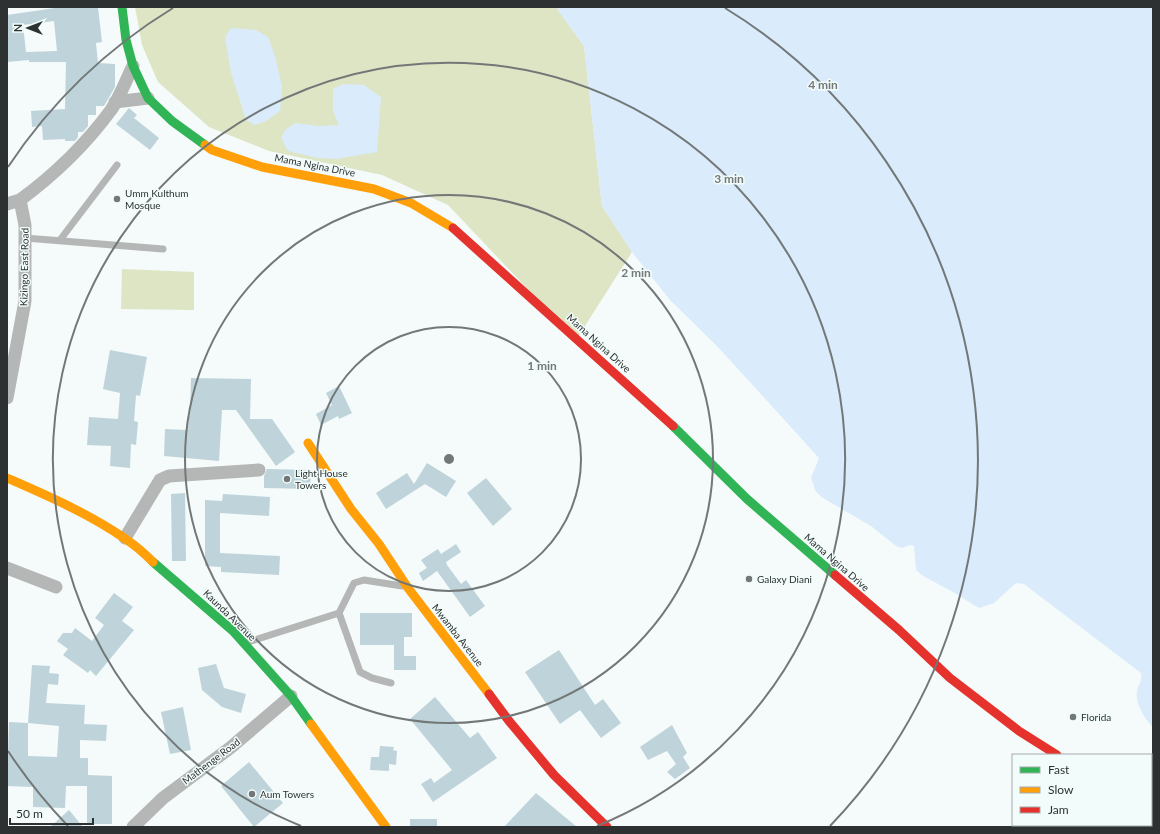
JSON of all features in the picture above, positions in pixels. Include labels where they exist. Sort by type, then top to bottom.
[{"type":"street","name":"Mama Ngina Drive","points":[[122,7],[126,40],[133,66],[148,98],[172,121],[212,150],[262,167],[374,189],[411,203],[459,232],[665,418],[747,499],[893,625],[950,678],[1018,731],[1055,754]]},
{"type":"street","points":[[7,204],[20,200],[64,163],[96,128],[115,102],[133,66]]},
{"type":"street","points":[[115,102],[148,98]]},
{"type":"street","name":"Kizingo East Road","points":[[7,398],[11,351],[25,301],[25,225],[20,200]]},
{"type":"street","name":"Mwamba Avenue","points":[[308,443],[339,492],[379,544],[408,588],[467,663],[524,740],[554,775],[607,827]]},
{"type":"street","points":[[124,538],[160,480],[169,476],[260,470]]},
{"type":"street","name":"Kaunda Avenue","points":[[7,478],[52,496],[87,515],[124,538],[187,589],[244,643],[291,696],[386,827]]},
{"type":"street","points":[[7,568],[56,587]]},
{"type":"street","name":"Mathenge Road","points":[[133,827],[163,798],[230,748],[291,696]]},
{"type":"lane","points":[[60,240],[117,165]]},
{"type":"lane","points":[[25,238],[163,249]]},
{"type":"lane","points":[[244,643],[339,613],[354,583],[364,580],[391,583],[408,588]]},
{"type":"lane","points":[[339,613],[360,672],[372,678],[391,682]]},
{"type":"green space","points":[[135,7],[556,7],[584,46],[602,206],[632,252],[576,340],[448,205],[382,175],[269,151],[209,127],[158,82],[142,45]]},
{"type":"green space","points":[[122,269],[194,272],[194,310],[121,309]]},
{"type":"water","points":[[556,7],[1153,7],[1153,727],[1144,716],[1139,706],[1137,692],[1141,673],[1024,584],[1016,583],[994,603],[979,608],[923,576],[916,570],[914,546],[910,545],[902,548],[896,546],[871,526],[823,498],[816,492],[811,478],[819,458],[718,347],[670,300],[632,252],[602,206],[584,46]]},
{"type":"water","points":[[231,28],[256,30],[268,37],[275,56],[282,87],[280,111],[266,121],[255,125],[246,120],[231,73],[225,37]]},
{"type":"water","points":[[343,84],[364,85],[381,97],[377,152],[336,159],[317,158],[288,151],[281,138],[285,130],[295,123],[319,126],[339,125],[333,111],[333,89]]},
{"type":"building","points":[[62,7],[98,7],[102,42],[96,43],[98,63],[115,64],[115,87],[104,106],[96,106],[96,115],[88,115],[88,126],[83,132],[78,132],[78,137],[75,141],[65,141],[65,139],[43,140],[42,126],[32,127],[31,111],[65,109],[66,62],[29,62],[29,60],[7,62],[7,15]],"holes":[[[54,21],[57,51],[26,52],[23,25]]]},
{"type":"building","points":[[129,108],[137,115],[134,118],[159,138],[150,150],[116,124]]},
{"type":"building","points":[[110,350],[147,357],[140,396],[136,395],[134,421],[138,422],[136,445],[131,444],[130,468],[110,466],[111,446],[87,445],[89,417],[118,419],[120,393],[103,389]]},
{"type":"building","points":[[191,378],[251,379],[250,419],[272,419],[295,452],[276,466],[236,410],[222,410],[219,461],[164,456],[165,429],[188,430]]},
{"type":"building","points":[[339,386],[352,413],[339,419],[338,416],[321,425],[316,414],[332,405],[326,393]]},
{"type":"building","points":[[427,463],[456,481],[446,497],[425,484],[386,509],[376,493],[407,473],[414,484]]},
{"type":"building","name":"Light House Towers","points":[[267,469],[311,470],[310,489],[264,488],[264,476]]},
{"type":"building","points":[[486,478],[512,509],[493,526],[467,493]]},
{"type":"building","points":[[185,493],[186,561],[172,561],[171,494]]},
{"type":"building","points":[[223,494],[270,497],[269,516],[220,513],[220,553],[280,556],[279,575],[221,572],[221,567],[205,566],[205,500],[222,501]]},
{"type":"building","points":[[456,544],[461,552],[446,562],[447,565],[461,584],[466,580],[485,606],[470,617],[437,571],[423,581],[419,573],[427,568],[421,560],[438,549],[441,554]]},
{"type":"building","points":[[114,593],[133,607],[122,621],[134,630],[96,676],[90,670],[88,673],[63,655],[68,649],[57,641],[63,633],[72,633],[75,628],[92,641],[104,625],[95,618]]},
{"type":"building","points":[[360,613],[412,613],[412,637],[404,637],[404,656],[416,656],[416,670],[394,670],[394,645],[360,645]]},
{"type":"building","points":[[559,650],[595,705],[603,699],[621,723],[601,738],[580,710],[560,724],[525,672]]},
{"type":"building","points":[[216,664],[224,688],[246,694],[241,713],[222,707],[202,690],[198,668]]},
{"type":"building","points":[[32,665],[50,666],[49,673],[59,674],[58,685],[48,684],[46,703],[85,705],[84,724],[107,725],[106,741],[80,740],[80,758],[88,758],[88,775],[112,776],[112,824],[87,824],[87,786],[66,786],[65,808],[33,807],[33,787],[7,786],[9,722],[28,723]],"holes":[[[28,723],[59,726],[57,757],[28,756]]]},
{"type":"building","points":[[435,697],[470,738],[478,732],[497,758],[433,802],[421,784],[431,778],[434,783],[452,770],[410,719]]},
{"type":"building","points":[[183,707],[191,750],[170,754],[161,712]]},
{"type":"building","points":[[672,725],[687,753],[683,757],[690,768],[675,779],[667,772],[676,764],[667,751],[648,760],[640,747]]},
{"type":"building","points":[[380,746],[394,747],[393,750],[397,751],[396,765],[389,764],[389,771],[370,770],[371,757],[379,757]]},
{"type":"building","name":"Aum Towers","points":[[249,762],[283,803],[254,827],[221,786]]},
{"type":"building","points":[[536,793],[577,827],[504,827]]},
{"type":"building","points":[[69,810],[83,827],[50,827]]},
{"type":"building","points":[[410,819],[437,819],[437,827],[410,827]]},
{"type":"traffic: fast","points":[[122,7],[126,40],[133,66],[148,98],[172,121],[205,145]]},
{"type":"traffic: fast","points":[[673,426],[747,499],[835,575]]},
{"type":"traffic: fast","points":[[153,562],[233,631],[291,696],[311,724]]},
{"type":"traffic: slow","points":[[205,145],[212,150],[262,167],[374,189],[411,203],[453,228]]},
{"type":"traffic: slow","points":[[308,443],[351,509],[379,544],[408,588],[489,694]]},
{"type":"traffic: slow","points":[[7,478],[68,506],[98,522],[130,542],[153,562]]},
{"type":"traffic: slow","points":[[311,724],[386,827]]},
{"type":"traffic: jam","points":[[453,228],[673,426]]},
{"type":"traffic: jam","points":[[835,575],[899,630],[950,678],[1019,731],[1055,754]]},
{"type":"traffic: jam","points":[[489,694],[509,721],[554,775],[607,827]]},
{"type":"place","name":"Umm Kulthum Mosque","points":[[117,199]]},
{"type":"place","name":"Light House Towers","points":[[287,479]]},
{"type":"place","name":"Galaxy Diani","points":[[749,579]]},
{"type":"place","name":"Florida","points":[[1073,717]]},
{"type":"place","name":"Aum Towers","points":[[252,794]]}]
